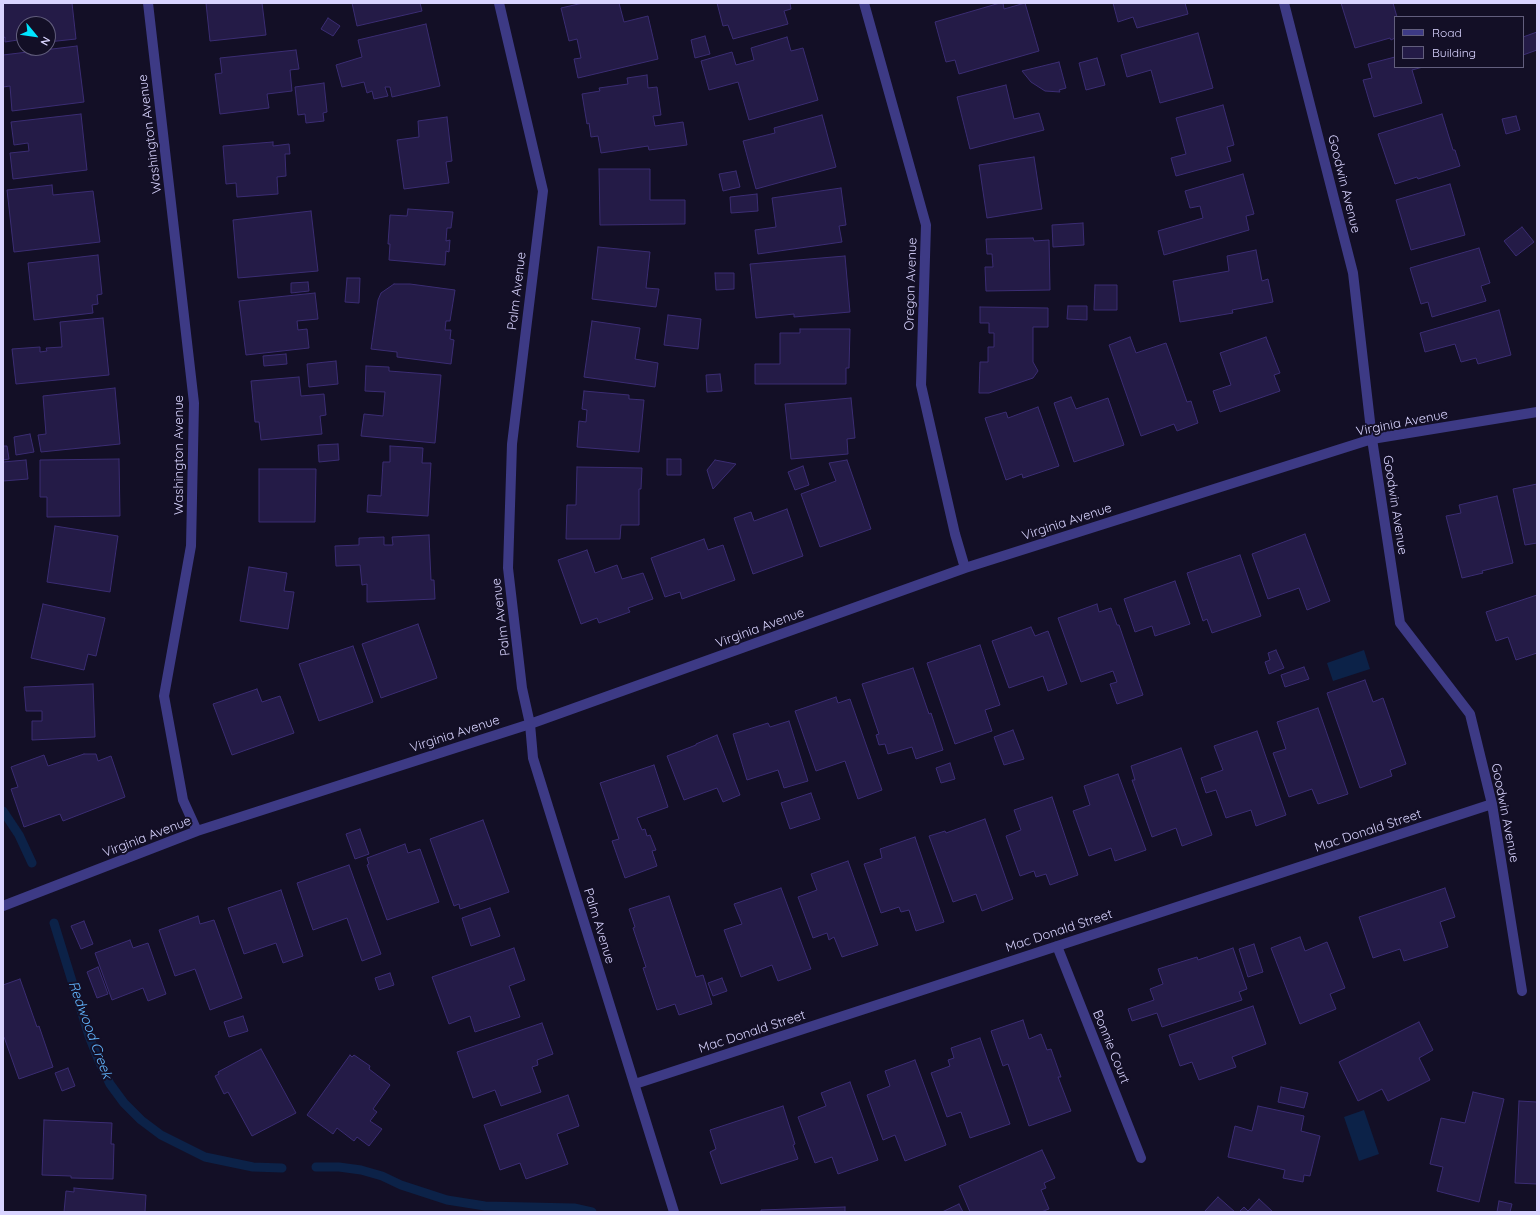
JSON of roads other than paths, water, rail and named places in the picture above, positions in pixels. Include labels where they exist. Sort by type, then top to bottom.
[{"type":"street","name":"Washington Avenue","points":[[148,3],[194,403],[191,546],[164,696],[183,800],[197,831]]},
{"type":"street","name":"Palm Avenue","points":[[499,3],[542,191],[512,444],[508,568],[522,688],[530,724],[533,758],[674,1212]]},
{"type":"street","name":"Oregon Avenue","points":[[864,3],[926,225],[920,385],[955,534],[965,568]]},
{"type":"street","name":"Goodwin Avenue","points":[[1284,3],[1353,273],[1372,439],[1400,623],[1470,714],[1492,804],[1522,992]]},
{"type":"street","name":"Virginia Avenue","points":[[3,906],[197,831],[530,724],[965,568],[1372,439],[1537,412]]},
{"type":"street","name":"Mac Donald Street","points":[[635,1084],[1492,804]]},
{"type":"street","name":"Bonnie Court","points":[[1057,946],[1141,1158]]},
{"type":"water","points":[[1364,650],[1370,669],[1333,681],[1327,663]]},
{"type":"water","points":[[1364,1110],[1379,1154],[1359,1161],[1344,1117]]},
{"type":"waterway","name":"Redwood Creek","points":[[3,811],[19,835],[32,863]]},
{"type":"waterway","name":"Redwood Creek","points":[[54,923],[89,1036],[110,1084],[124,1103],[141,1120],[161,1135],[205,1157],[253,1167],[282,1168]]},
{"type":"waterway","name":"Redwood Creek","points":[[316,1167],[339,1167],[361,1170],[382,1176],[401,1185],[447,1200],[485,1206],[574,1208],[592,1212]]}]
